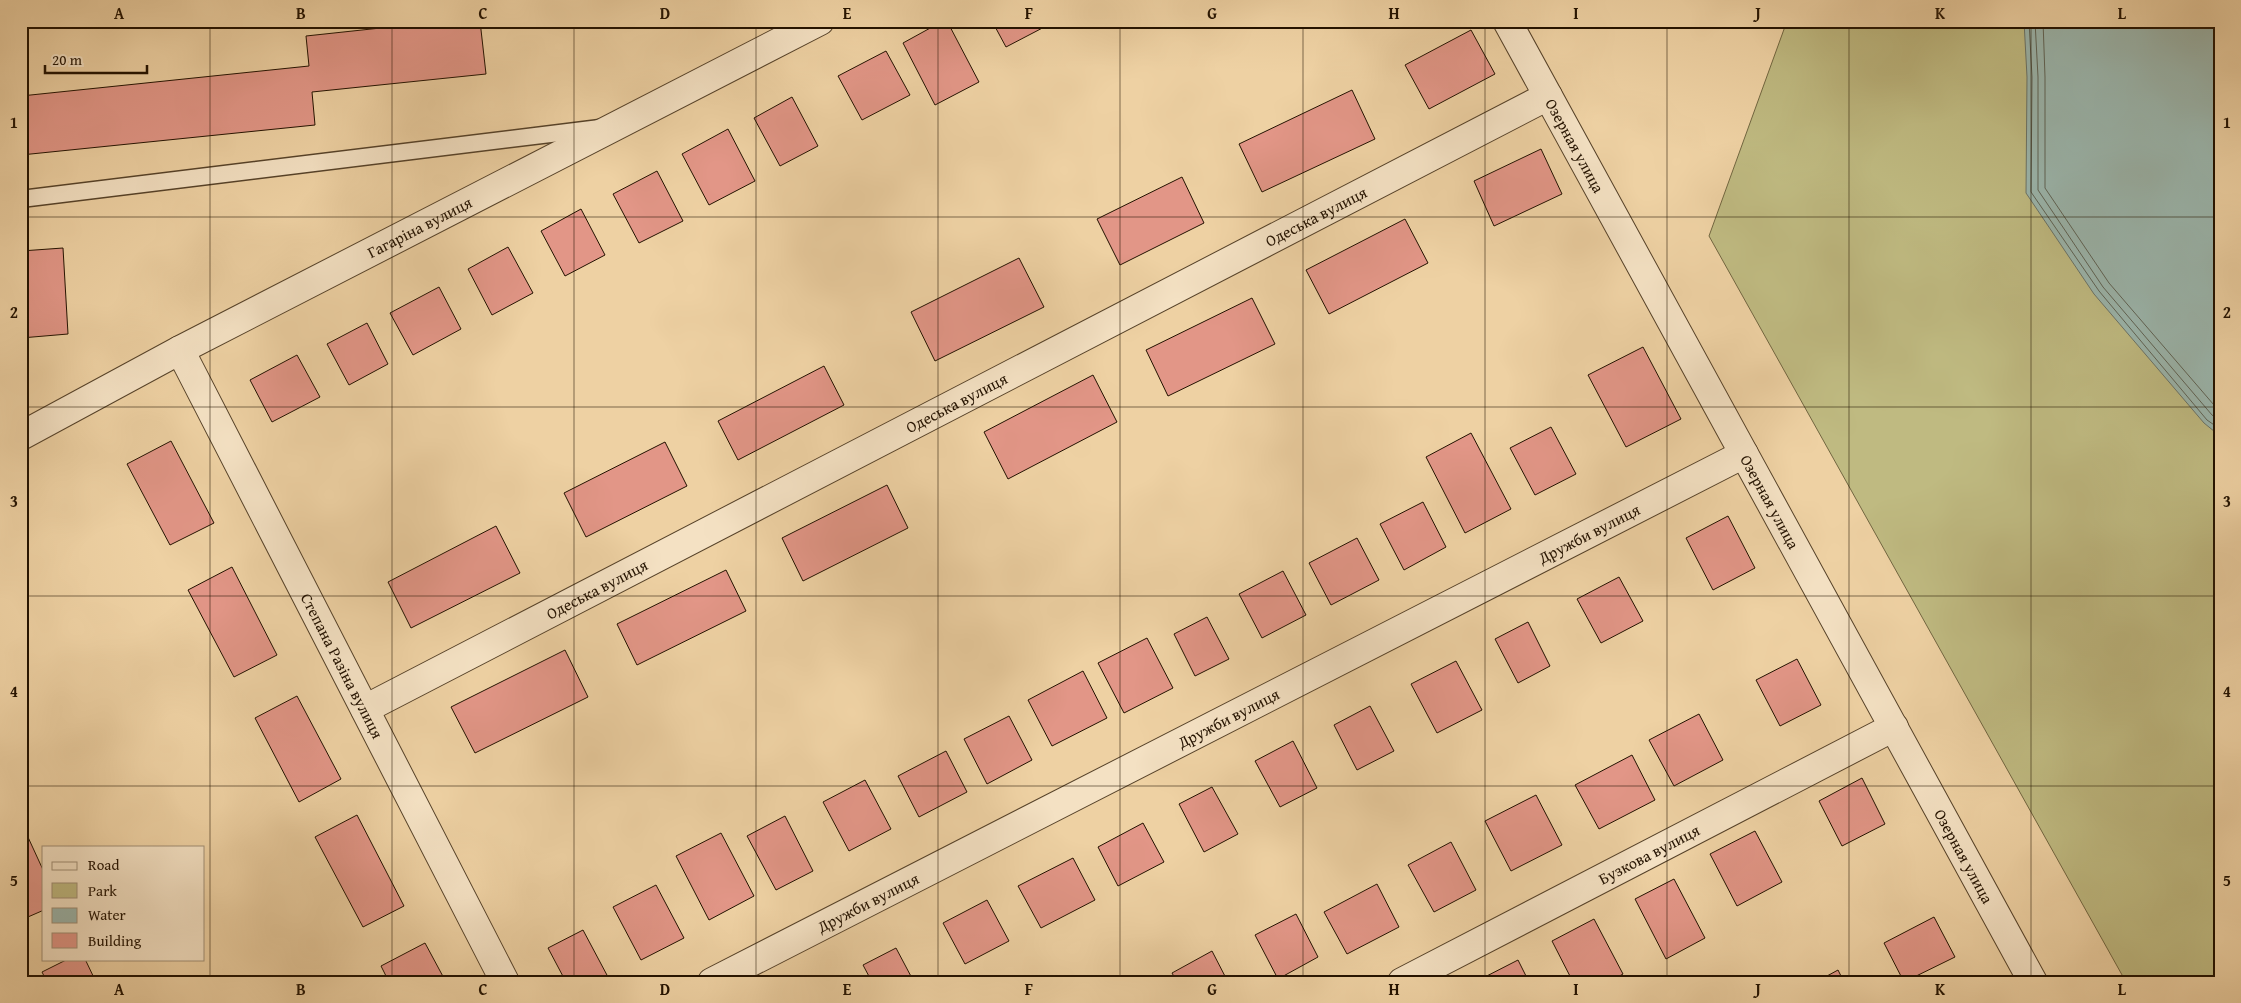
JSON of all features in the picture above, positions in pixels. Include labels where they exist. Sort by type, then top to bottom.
[{"type":"street","name":"Гагаріна вулиця","points":[[21,436],[180,350],[820,21]]},
{"type":"street","name":"Озерная улица","points":[[1507,21],[1894,727],[2026,979]]},
{"type":"street","name":"Одеська вулиця","points":[[365,709],[1548,96]]},
{"type":"street","name":"Степана Разіна вулиця","points":[[180,350],[505,982]]},
{"type":"street","name":"Дружби вулиця","points":[[712,982],[1744,454]]},
{"type":"street","name":"Бузкова вулиця","points":[[1402,982],[1894,727]]},
{"type":"lane","points":[[21,199],[614,126]]},
{"type":"green space","points":[[1787,21],[2220,21],[2220,982],[2126,982],[1709,236]]},
{"type":"water","points":[[2024,21],[2220,21],[2220,436],[2204,423],[2094,294],[2026,193],[2027,77]]},
{"type":"building","points":[[446,21],[480,21],[486,74],[312,92],[315,125],[21,155],[21,96],[309,66],[306,36]]},
{"type":"building","points":[[943,21],[947,21],[979,82],[935,105],[903,43]]},
{"type":"building","points":[[992,21],[1051,21],[1052,23],[1006,47]]},
{"type":"building","points":[[1471,30],[1495,74],[1429,109],[1405,65]]},
{"type":"building","points":[[886,51],[910,95],[862,120],[838,76]]},
{"type":"building","points":[[1352,90],[1375,139],[1262,192],[1239,144]]},
{"type":"building","points":[[792,97],[818,146],[780,166],[754,118]]},
{"type":"building","points":[[728,129],[755,181],[709,205],[682,154]]},
{"type":"building","points":[[1541,149],[1562,194],[1494,226],[1474,181]]},
{"type":"building","points":[[657,171],[683,221],[639,243],[613,194]]},
{"type":"building","points":[[1182,177],[1204,223],[1120,265],[1097,219]]},
{"type":"building","points":[[581,209],[605,255],[565,276],[541,231]]},
{"type":"building","points":[[1405,219],[1428,263],[1329,314],[1306,270]]},
{"type":"building","points":[[508,247],[533,293],[492,315],[468,269]]},
{"type":"building","points":[[63,248],[68,334],[21,338],[21,251]]},
{"type":"building","points":[[1019,258],[1044,307],[935,361],[911,312]]},
{"type":"building","points":[[439,287],[461,329],[413,355],[390,313]]},
{"type":"building","points":[[1252,298],[1275,344],[1168,396],[1146,350]]},
{"type":"building","points":[[367,323],[388,364],[349,385],[327,344]]},
{"type":"building","points":[[1643,347],[1681,419],[1626,447],[1588,375]]},
{"type":"building","points":[[297,355],[320,397],[272,422],[250,380]]},
{"type":"building","points":[[824,366],[844,405],[738,460],[718,421]]},
{"type":"building","points":[[1093,375],[1117,422],[1008,479],[984,432]]},
{"type":"building","points":[[1551,427],[1576,474],[1535,495],[1510,448]]},
{"type":"building","points":[[1471,433],[1511,509],[1465,533],[1426,457]]},
{"type":"building","points":[[171,441],[214,523],[170,545],[127,464]]},
{"type":"building","points":[[665,442],[687,486],[586,537],[564,493]]},
{"type":"building","points":[[887,485],[908,528],[803,581],[782,538]]},
{"type":"building","points":[[1423,502],[1446,547],[1404,570],[1380,524]]},
{"type":"building","points":[[1728,516],[1755,568],[1713,590],[1686,538]]},
{"type":"building","points":[[496,526],[520,573],[411,628],[388,582]]},
{"type":"building","points":[[1357,538],[1379,580],[1331,605],[1309,563]]},
{"type":"building","points":[[232,567],[277,655],[234,677],[188,590]]},
{"type":"building","points":[[726,570],[746,611],[637,665],[617,624]]},
{"type":"building","points":[[1283,571],[1306,615],[1262,638],[1239,594]]},
{"type":"building","points":[[1619,577],[1643,621],[1601,643],[1577,599]]},
{"type":"building","points":[[1207,617],[1229,659],[1195,676],[1174,634]]},
{"type":"building","points":[[1528,622],[1550,666],[1518,683],[1495,639]]},
{"type":"building","points":[[1147,638],[1173,688],[1124,713],[1098,663]]},
{"type":"building","points":[[565,650],[588,697],[475,753],[451,707]]},
{"type":"building","points":[[1797,659],[1821,705],[1780,726],[1756,680]]},
{"type":"building","points":[[1456,661],[1482,710],[1437,733],[1411,684]]},
{"type":"building","points":[[1083,671],[1107,718],[1052,746],[1028,700]]},
{"type":"building","points":[[297,696],[341,779],[299,802],[255,718]]},
{"type":"building","points":[[1370,706],[1394,751],[1357,770],[1334,725]]},
{"type":"building","points":[[1699,714],[1723,760],[1674,786],[1649,740]]},
{"type":"building","points":[[1009,716],[1032,760],[987,784],[964,739]]},
{"type":"building","points":[[1293,741],[1317,788],[1280,807],[1255,761]]},
{"type":"building","points":[[946,751],[967,792],[919,817],[898,776]]},
{"type":"building","points":[[1632,755],[1655,800],[1599,829],[1575,785]]},
{"type":"building","points":[[1862,778],[1885,824],[1842,846],[1819,801]]},
{"type":"building","points":[[865,780],[891,829],[849,851],[823,802]]},
{"type":"building","points":[[1212,787],[1238,834],[1204,852],[1179,804]]},
{"type":"building","points":[[1536,795],[1562,845],[1511,871],[1485,821]]},
{"type":"building","points":[[357,815],[404,906],[363,927],[315,837]]},
{"type":"building","points":[[785,816],[813,871],[776,890],[747,836]]},
{"type":"building","points":[[1143,823],[1164,862],[1118,886],[1098,847]]},
{"type":"building","points":[[1755,831],[1782,882],[1737,906],[1710,854]]},
{"type":"building","points":[[721,833],[754,896],[709,920],[676,856]]},
{"type":"building","points":[[27,835],[42,868],[42,911],[21,920],[21,838]]},
{"type":"building","points":[[1451,842],[1476,890],[1434,912],[1408,865]]},
{"type":"building","points":[[1073,858],[1095,900],[1041,928],[1018,886]]},
{"type":"building","points":[[1674,879],[1705,938],[1666,959],[1635,899]]},
{"type":"building","points":[[1377,884],[1399,927],[1347,954],[1324,912]]},
{"type":"building","points":[[656,885],[684,938],[641,960],[613,907]]},
{"type":"building","points":[[987,900],[1009,941],[965,964],[943,923]]},
{"type":"building","points":[[1296,914],[1318,957],[1278,979],[1255,935]]},
{"type":"building","points":[[1934,917],[1955,957],[1904,982],[1884,943]]},
{"type":"building","points":[[1594,919],[1623,974],[1609,982],[1573,982],[1552,941]]},
{"type":"building","points":[[583,930],[608,977],[599,982],[566,982],[548,948]]},
{"type":"building","points":[[425,943],[446,982],[389,982],[381,966]]},
{"type":"building","points":[[896,948],[914,982],[872,982],[863,965]]},
{"type":"building","points":[[1212,951],[1228,982],[1177,982],[1172,973]]},
{"type":"building","points":[[66,960],[85,960],[96,982],[47,982],[42,972]]},
{"type":"building","points":[[1518,960],[1529,982],[1477,982],[1477,981]]},
{"type":"building","points":[[1838,970],[1844,982],[1816,982]]}]
